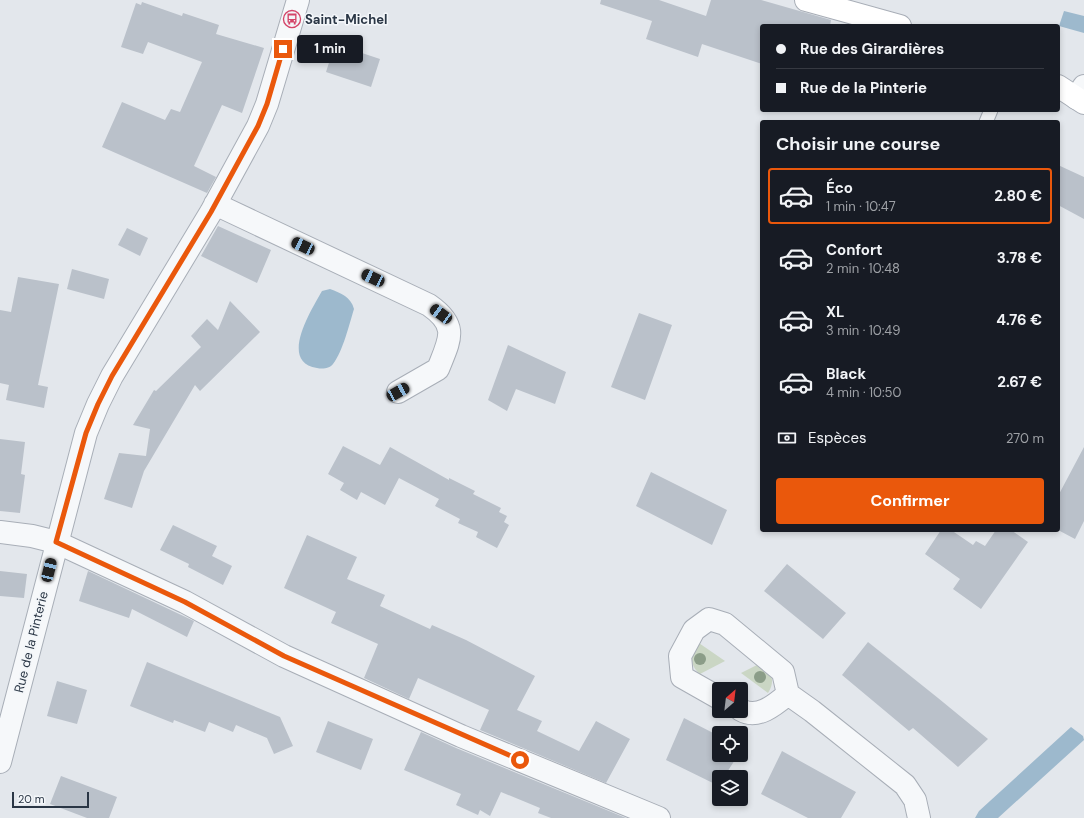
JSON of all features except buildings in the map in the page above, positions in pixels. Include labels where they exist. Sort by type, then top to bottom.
[{"type":"street","name":"Rue de la Pinterie","points":[[0,762],[56,542],[86,433],[112,376],[215,204],[266,108],[298,0]]},
{"type":"street","points":[[806,0],[893,24]]},
{"type":"street","points":[[1060,87],[1081,96]]},
{"type":"street","points":[[215,204],[429,304],[441,314],[447,322],[450,334],[438,369],[398,392]]},
{"type":"street","points":[[0,532],[32,536],[56,542],[178,599],[284,656],[461,736],[659,818]]},
{"type":"street","points":[[712,694],[682,677],[680,656],[694,630],[709,619],[725,624],[783,672],[788,694],[812,711],[905,785],[915,800],[919,818]]},
{"type":"street","points":[[748,713],[767,710],[788,694]]},
{"type":"green space","points":[[696,641],[725,661],[700,674],[692,663],[692,655]]},
{"type":"green space","points":[[763,662],[772,677],[772,684],[768,693],[741,673]]},
{"type":"water","points":[[1064,11],[1084,16],[1084,33],[1060,26]]},
{"type":"water","points":[[330,289],[348,298],[354,309],[337,359],[330,367],[317,368],[306,364],[300,356],[299,346],[301,334],[317,299],[322,291]]},
{"type":"water","points":[[1071,727],[1083,736],[1084,740],[998,818],[975,818],[979,811]]},
{"type":"place","name":"Saint-Michel","points":[[292,19]]},
{"type":"route","points":[[283,49],[267,104],[258,126],[211,212],[112,376],[98,404],[86,433],[56,542],[131,575],[185,602],[284,656],[461,736],[520,760]]}]
